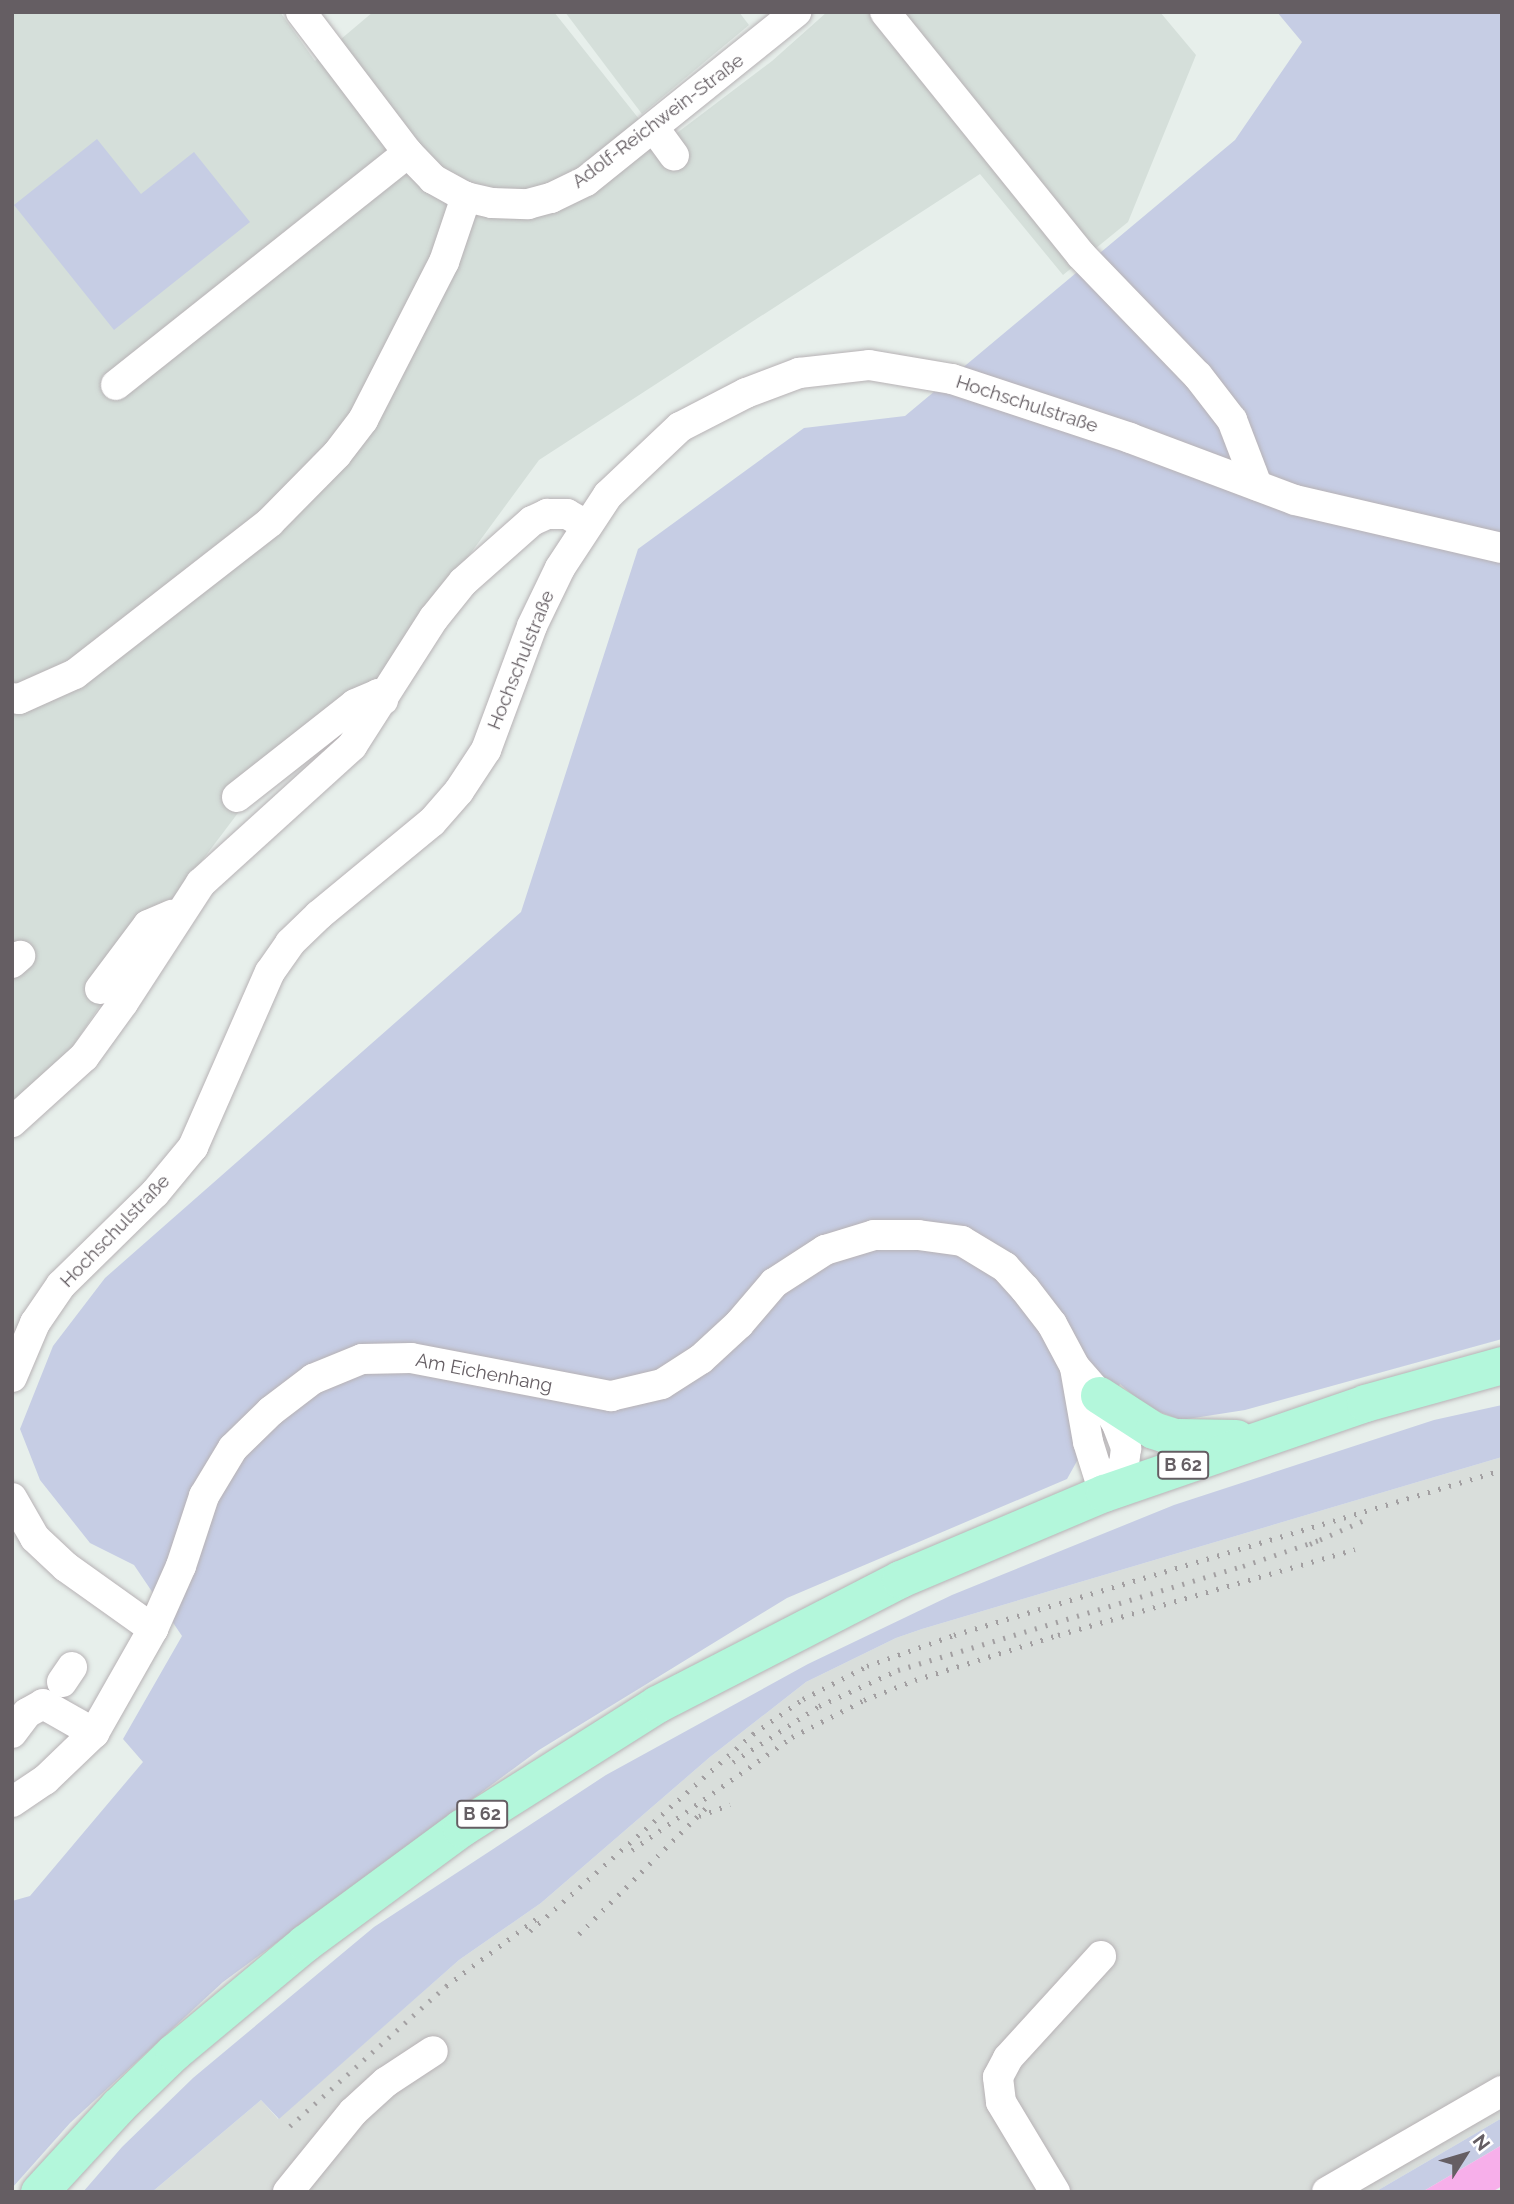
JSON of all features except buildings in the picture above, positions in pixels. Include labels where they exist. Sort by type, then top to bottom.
[{"type":"main road","name":"B 62","points":[[39,2192],[118,2106],[230,2004],[346,1911],[525,1785],[657,1704],[900,1578],[1104,1493],[1364,1403],[1502,1365]]},
{"type":"main road","points":[[1098,1395],[1153,1430],[1175,1437],[1261,1438]]},
{"type":"street","name":"Adolf-Reichwein-Straße","points":[[300,12],[408,153],[433,179],[466,197],[492,203],[528,204],[551,198],[586,181],[796,12]]},
{"type":"street","points":[[885,12],[919,44],[1081,255],[1198,376],[1232,420],[1257,485]]},
{"type":"street","points":[[654,128],[674,156]]},
{"type":"street","points":[[116,385],[408,153]]},
{"type":"street","points":[[12,698],[19,699],[75,674],[270,522],[337,454],[363,420],[444,262],[466,197]]},
{"type":"street","name":"Hochschulstraße","points":[[12,1377],[35,1323],[61,1285],[155,1193],[193,1147],[270,972],[290,943],[319,915],[432,822],[459,790],[486,750],[532,626],[560,568],[586,524],[608,495],[680,428],[746,393],[799,373],[869,365],[952,379],[1130,438],[1307,503],[1502,548]]},
{"type":"street","points":[[12,1122],[84,1057],[123,1003],[201,883],[228,855],[289,805],[352,747],[434,618],[486,560],[532,521],[547,514],[567,514],[586,524]]},
{"type":"street","points":[[237,797],[355,704],[377,694],[383,699]]},
{"type":"street","points":[[100,989],[148,925],[182,911]]},
{"type":"street","name":"Am Eichenhang","points":[[12,1802],[45,1780],[94,1733],[153,1629],[181,1566],[204,1496],[233,1448],[271,1411],[313,1378],[362,1359],[411,1358],[551,1387],[611,1396],[662,1384],[701,1359],[739,1324],[774,1283],[825,1250],[874,1235],[918,1235],[962,1241],[1005,1267],[1052,1324],[1075,1367],[1117,1423],[1126,1448],[1124,1464],[1104,1493]]},
{"type":"street","name":"Am Eichenhang","points":[[1075,1367],[1088,1442],[1104,1493]]},
{"type":"street","points":[[12,1498],[36,1538],[66,1567],[153,1629]]},
{"type":"street","points":[[12,1733],[27,1713],[43,1704],[94,1733]]},
{"type":"street","points":[[1055,2192],[1002,2102],[998,2077],[1008,2058],[1101,1956]]},
{"type":"street","points":[[288,2192],[353,2112],[386,2082],[433,2051]]},
{"type":"street","points":[[1327,2192],[1502,2091]]},
{"type":"shaded area","points":[[12,12],[280,12],[315,61],[373,12],[554,12],[639,119],[669,139],[772,61],[827,12],[1160,12],[1196,55],[1128,222],[1063,275],[980,174],[539,460],[349,719],[250,797],[155,923],[71,1049],[12,1104]]},
{"type":"shaded area","points":[[565,12],[739,12],[749,25],[642,114]]},
{"type":"shaded area","points":[[1277,12],[1502,12],[1502,1339],[1245,1410],[1181,1420],[1147,1407],[1120,1384],[1067,1479],[787,1598],[539,1750],[223,1982],[70,2123],[12,2188],[12,1901],[30,1896],[143,1762],[123,1739],[182,1636],[134,1565],[90,1543],[40,1480],[20,1429],[53,1346],[105,1278],[521,912],[638,549],[804,428],[905,416],[1235,140],[1302,42]]},
{"type":"shaded area","points":[[97,139],[141,194],[194,152],[250,222],[114,330],[14,205]]},
{"type":"shaded area","points":[[1502,1405],[1502,1457],[922,1629],[896,1638],[806,1682],[710,1757],[541,1903],[459,1960],[279,2119],[261,2100],[152,2192],[83,2192],[122,2147],[193,2078],[374,1927],[606,1775],[808,1664],[952,1595],[1174,1505],[1434,1420]]},
{"type":"shaded area","points":[[1502,1457],[1502,2118],[1375,2192],[152,2192],[261,2100],[278,2119],[459,1960],[541,1903],[710,1757],[806,1682],[896,1638],[922,1629]]},
{"type":"shaded area","points":[[1502,2118],[1502,2145],[1422,2192],[1375,2192]]},
{"type":"shaded area","points":[[1502,2145],[1502,2186],[1492,2192],[1422,2192]]},
{"type":"railway","points":[[530,1931],[753,1734],[803,1699],[867,1666],[954,1635],[1502,1470]]},
{"type":"railway","points":[[1310,1544],[1367,1519]]},
{"type":"railway","points":[[733,1762],[819,1706],[898,1670],[1243,1566],[1319,1540]]},
{"type":"railway","points":[[632,1850],[792,1737],[864,1700],[915,1680],[1058,1635],[1355,1549]]},
{"type":"railway","points":[[579,1934],[709,1805]]},
{"type":"railway","points":[[699,1816],[730,1805]]},
{"type":"railway","points":[[290,2126],[446,1986],[536,1919]]}]
